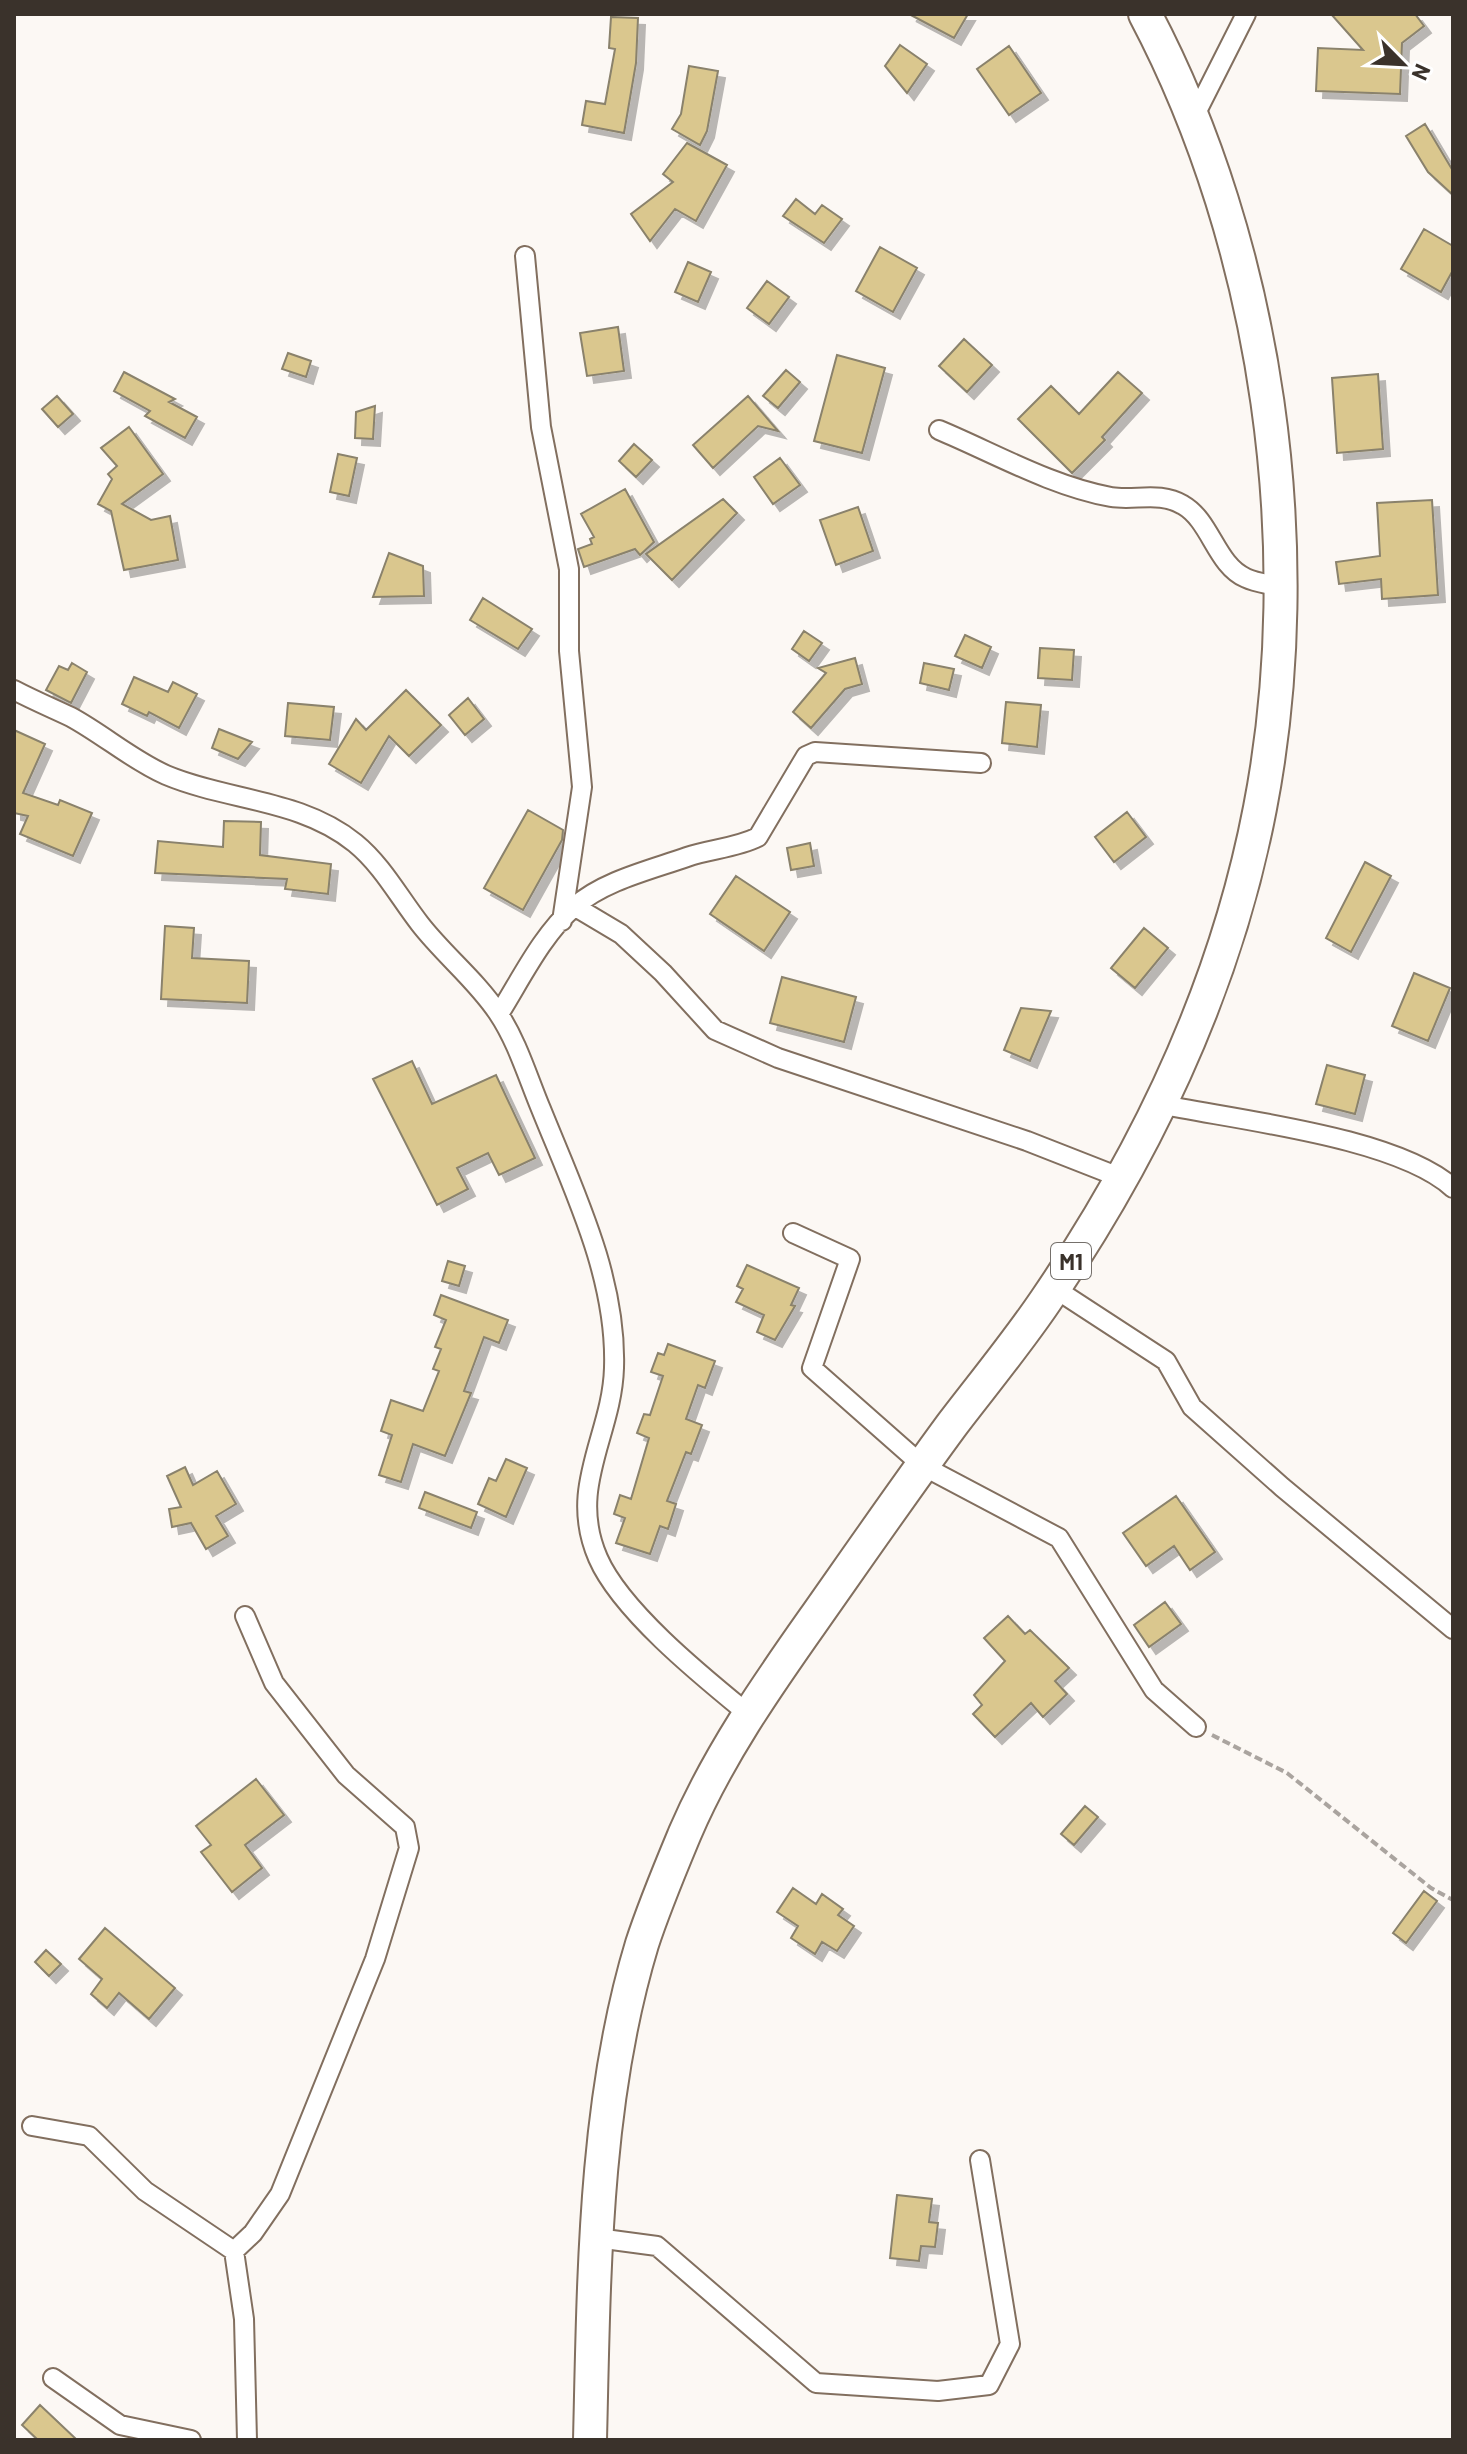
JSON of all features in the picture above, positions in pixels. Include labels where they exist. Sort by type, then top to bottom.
[{"type":"highway","name":"M1","points":[[590,2440],[597,2238],[605,2145],[621,2035],[642,1944],[687,1828],[747,1713],[1054,1288],[1124,1179],[1191,1040],[1232,914],[1260,808],[1274,696],[1281,587],[1273,438],[1253,322],[1227,214],[1194,117],[1145,14]]},
{"type":"street","points":[[1194,117],[1246,14]]},
{"type":"street","points":[[525,256],[541,427],[569,569],[569,651],[582,787],[562,921]]},
{"type":"street","points":[[939,430],[1057,481],[1112,497],[1164,497],[1183,505],[1201,519],[1227,561],[1244,578],[1281,587]]},
{"type":"street","points":[[14,690],[72,718],[135,759],[167,775],[211,790],[297,811],[352,841],[373,860],[437,946],[499,1014],[573,1189],[598,1261],[612,1317],[612,1388],[591,1463],[586,1513],[598,1560],[624,1596],[680,1657],[747,1713]]},
{"type":"street","points":[[499,1014],[574,906],[620,881],[708,850],[758,837],[800,761],[815,752],[981,763]]},
{"type":"street","points":[[574,906],[621,934],[663,973],[715,1030],[778,1058],[1027,1141],[1124,1179]]},
{"type":"street","points":[[1159,1104],[1348,1143],[1404,1161],[1442,1178],[1453,1188]]},
{"type":"street","points":[[793,1233],[850,1259],[812,1368],[923,1466],[1059,1538],[1154,1690],[1196,1727]]},
{"type":"street","points":[[1054,1288],[1166,1361],[1192,1407],[1282,1487],[1453,1629]]},
{"type":"street","points":[[234,2251],[253,2233],[280,2194],[375,1959],[405,1866],[410,1836],[405,1827],[346,1775],[274,1683],[245,1616]]},
{"type":"street","points":[[32,2126],[89,2136],[145,2191],[234,2251],[244,2319],[247,2440]]},
{"type":"street","points":[[597,2238],[657,2246],[816,2383],[938,2391],[989,2385],[1010,2344],[980,2160]]},
{"type":"street","points":[[53,2378],[120,2425],[191,2440]]},
{"type":"path","points":[[1196,1727],[1287,1773],[1431,1888],[1453,1900]]},
{"type":"building","points":[[909,14],[968,14],[954,38]]},
{"type":"building","points":[[1331,14],[1415,14],[1424,26],[1402,43],[1400,94],[1316,91],[1318,48],[1363,50]]},
{"type":"building","points":[[611,17],[638,18],[636,63],[624,133],[582,125],[586,101],[605,104],[615,49],[609,48]]},
{"type":"building","points":[[900,45],[927,64],[907,93],[885,66]]},
{"type":"building","points":[[1009,46],[1041,93],[1009,115],[977,69]]},
{"type":"building","points":[[689,66],[718,71],[707,131],[700,145],[672,129],[681,114]]},
{"type":"building","points":[[1425,124],[1453,171],[1453,195],[1428,172],[1406,136]]},
{"type":"building","points":[[687,143],[727,165],[696,221],[675,209],[650,241],[631,214],[673,182],[663,174]]},
{"type":"building","points":[[796,199],[815,214],[822,205],[842,219],[824,243],[783,216]]},
{"type":"building","points":[[1424,229],[1453,246],[1453,270],[1441,292],[1401,269]]},
{"type":"building","points":[[880,247],[917,268],[893,312],[856,291]]},
{"type":"building","points":[[688,262],[711,272],[698,302],[675,292]]},
{"type":"building","points":[[767,281],[789,297],[769,324],[747,308]]},
{"type":"building","points":[[618,327],[624,371],[587,376],[580,333]]},
{"type":"building","points":[[964,339],[992,365],[967,392],[939,366]]},
{"type":"building","points":[[288,353],[311,361],[306,377],[282,369]]},
{"type":"building","points":[[837,355],[885,368],[862,453],[814,441]]},
{"type":"building","points":[[786,370],[800,382],[778,408],[763,396]]},
{"type":"building","points":[[124,372],[175,399],[169,402],[197,417],[185,438],[145,416],[150,411],[114,391]]},
{"type":"building","points":[[1118,372],[1142,393],[1102,437],[1105,440],[1072,473],[1018,419],[1051,386],[1079,414]]},
{"type":"building","points":[[1378,374],[1383,449],[1337,453],[1332,378]]},
{"type":"building","points":[[57,396],[73,414],[58,427],[42,409]]},
{"type":"building","points":[[748,396],[778,431],[758,426],[713,468],[693,445]]},
{"type":"building","points":[[375,406],[373,439],[355,438],[356,412]]},
{"type":"building","points":[[129,427],[163,474],[122,504],[151,520],[170,516],[178,560],[124,570],[111,511],[98,504],[112,479],[108,474],[117,466],[101,448]]},
{"type":"building","points":[[634,444],[652,460],[636,477],[619,461]]},
{"type":"building","points":[[338,454],[357,458],[349,496],[330,492]]},
{"type":"building","points":[[780,458],[800,485],[773,504],[754,477]]},
{"type":"building","points":[[625,489],[654,542],[640,555],[635,549],[584,567],[578,549],[592,544],[590,539],[594,537],[581,514]]},
{"type":"building","points":[[723,499],[737,513],[672,580],[646,554]]},
{"type":"building","points":[[1432,500],[1438,595],[1382,599],[1381,579],[1339,584],[1336,562],[1380,556],[1377,503]]},
{"type":"building","points":[[858,507],[873,551],[836,565],[820,520]]},
{"type":"building","points":[[389,553],[423,566],[424,596],[373,597]]},
{"type":"building","points":[[483,598],[532,629],[518,649],[470,620]]},
{"type":"building","points":[[804,631],[822,643],[809,661],[792,649]]},
{"type":"building","points":[[965,635],[991,647],[982,668],[955,656]]},
{"type":"building","points":[[1040,648],[1074,650],[1072,680],[1038,678]]},
{"type":"building","points":[[855,658],[862,684],[845,689],[811,728],[793,712],[826,673],[818,668]]},
{"type":"building","points":[[72,663],[87,672],[71,703],[46,690],[59,666],[68,670]]},
{"type":"building","points":[[924,663],[954,669],[949,690],[920,683]]},
{"type":"building","points":[[134,677],[168,692],[173,682],[197,694],[179,728],[149,712],[147,716],[122,704]]},
{"type":"building","points":[[406,690],[441,725],[409,756],[389,736],[361,783],[329,764],[356,719],[366,730]]},
{"type":"building","points":[[468,698],[484,719],[465,735],[449,715]]},
{"type":"building","points":[[1006,702],[1041,705],[1037,747],[1002,743]]},
{"type":"building","points":[[288,703],[334,707],[330,740],[285,736]]},
{"type":"building","points":[[219,729],[252,742],[238,759],[212,748]]},
{"type":"building","points":[[14,730],[45,744],[23,793],[58,805],[60,800],[92,813],[73,856],[20,834],[28,816],[14,813]]},
{"type":"building","points":[[528,810],[563,830],[562,840],[523,910],[484,888]]},
{"type":"building","points":[[1127,812],[1146,837],[1114,862],[1095,837]]},
{"type":"building","points":[[224,821],[261,822],[260,855],[331,864],[328,894],[285,889],[287,879],[155,873],[158,841],[223,847]]},
{"type":"building","points":[[810,843],[814,866],[791,870],[787,848]]},
{"type":"building","points":[[1365,862],[1391,876],[1351,952],[1326,938]]},
{"type":"building","points":[[736,876],[790,912],[764,951],[710,914]]},
{"type":"building","points":[[165,926],[194,928],[192,958],[249,961],[247,1003],[161,999]]},
{"type":"building","points":[[1144,928],[1168,948],[1135,988],[1111,968]]},
{"type":"building","points":[[1414,973],[1450,988],[1428,1041],[1392,1026]]},
{"type":"building","points":[[782,977],[856,997],[844,1042],[770,1023]]},
{"type":"building","points":[[1021,1008],[1051,1011],[1030,1061],[1004,1050]]},
{"type":"building","points":[[412,1061],[432,1104],[496,1075],[535,1158],[499,1175],[488,1153],[457,1168],[468,1189],[437,1205],[373,1079]]},
{"type":"building","points":[[1327,1065],[1365,1075],[1355,1114],[1316,1104]]},
{"type":"building","points":[[448,1261],[465,1266],[459,1286],[442,1281]]},
{"type":"building","points":[[747,1265],[799,1288],[791,1305],[795,1306],[775,1340],[757,1332],[764,1315],[736,1302],[743,1289],[737,1286]]},
{"type":"building","points":[[441,1295],[508,1320],[499,1343],[484,1337],[464,1391],[471,1393],[445,1456],[413,1444],[401,1482],[379,1475],[392,1435],[381,1431],[391,1400],[423,1411],[439,1371],[433,1369],[441,1349],[435,1347],[446,1320],[434,1315]]},
{"type":"building","points":[[668,1344],[715,1361],[705,1388],[698,1385],[686,1419],[702,1425],[691,1454],[686,1452],[667,1501],[676,1504],[668,1529],[660,1526],[650,1554],[616,1543],[625,1518],[614,1514],[620,1495],[631,1499],[649,1438],[637,1433],[644,1414],[650,1415],[663,1376],[651,1372],[658,1353],[664,1355]]},
{"type":"building","points":[[506,1459],[527,1468],[506,1517],[478,1504],[489,1478],[496,1481]]},
{"type":"building","points":[[185,1467],[193,1485],[217,1471],[236,1504],[216,1516],[228,1536],[206,1549],[191,1523],[172,1527],[169,1509],[181,1507],[167,1476]]},
{"type":"building","points":[[425,1492],[477,1512],[471,1528],[419,1508]]},
{"type":"building","points":[[1176,1496],[1215,1552],[1190,1570],[1174,1546],[1146,1566],[1123,1533]]},
{"type":"building","points":[[1165,1602],[1181,1624],[1149,1647],[1134,1625]]},
{"type":"building","points":[[1008,1616],[1025,1634],[1030,1630],[1069,1668],[1055,1681],[1067,1694],[1043,1717],[1031,1703],[995,1737],[973,1714],[982,1705],[974,1695],[1005,1661],[984,1638]]},
{"type":"building","points":[[256,1779],[284,1815],[245,1845],[262,1868],[232,1892],[201,1852],[211,1845],[196,1826]]},
{"type":"building","points":[[1085,1806],[1098,1817],[1074,1845],[1061,1834]]},
{"type":"building","points":[[793,1888],[816,1904],[822,1894],[843,1909],[838,1915],[854,1926],[837,1951],[822,1942],[815,1954],[791,1938],[798,1926],[777,1912]]},
{"type":"building","points":[[1424,1891],[1437,1901],[1406,1943],[1393,1933]]},
{"type":"building","points":[[105,1928],[175,1988],[149,2019],[119,1993],[107,2008],[91,1994],[102,1979],[79,1959]]},
{"type":"building","points":[[46,1950],[61,1964],[49,1976],[35,1962]]},
{"type":"building","points":[[897,2195],[932,2199],[929,2222],[938,2223],[935,2247],[921,2246],[919,2261],[890,2258]]},
{"type":"building","points":[[40,2405],[77,2440],[38,2440],[22,2425]]}]
